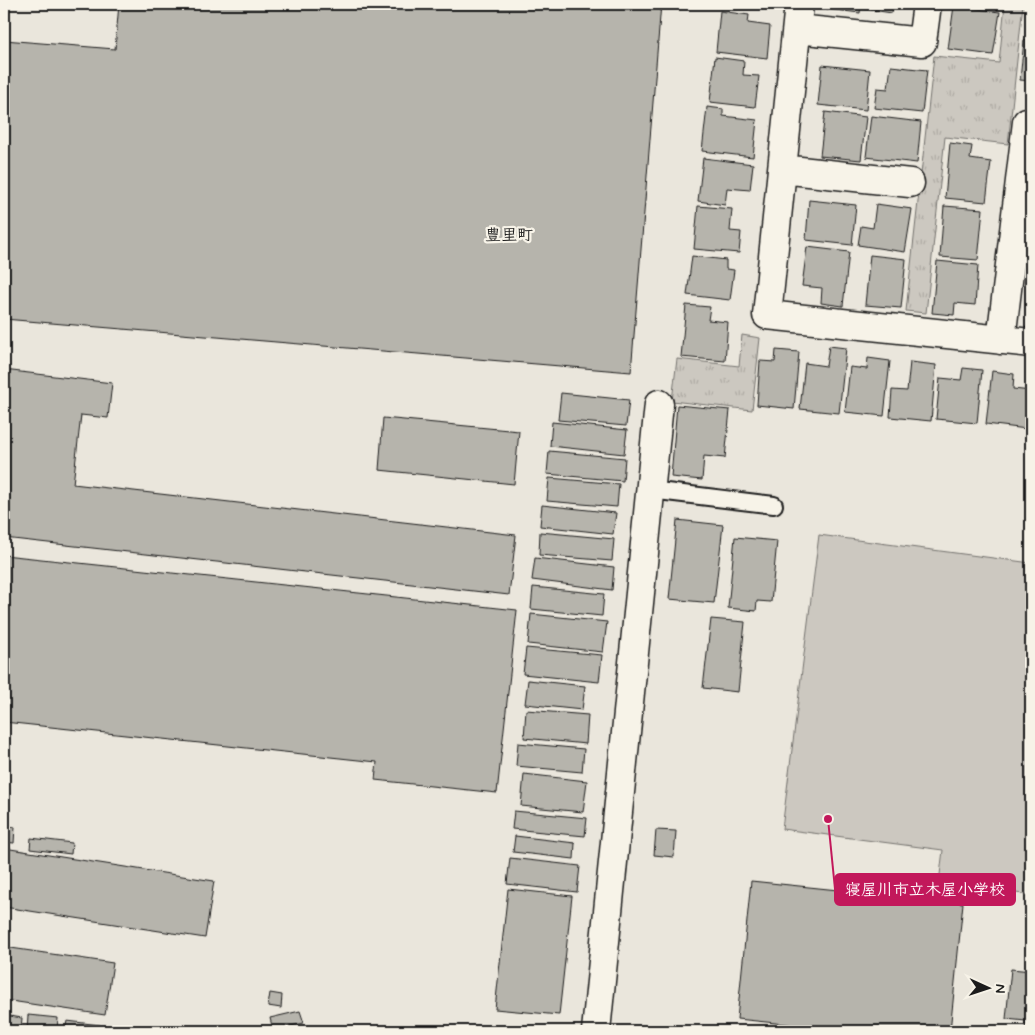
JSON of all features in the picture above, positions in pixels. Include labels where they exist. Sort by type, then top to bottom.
[{"type":"street","points":[[927,4],[922,42],[798,16],[767,315],[1031,343]]},
{"type":"street","points":[[1001,340],[1027,122],[1031,123]]},
{"type":"street","points":[[782,169],[910,183]]},
{"type":"street","points":[[596,1031],[659,404]]},
{"type":"lane","points":[[650,490],[774,505]]},
{"type":"green space","points":[[1005,4],[1023,4],[1008,144],[945,137],[926,313],[906,311],[934,56],[999,63]]},
{"type":"green space","points":[[742,335],[760,338],[752,410],[672,401],[677,359],[739,366]]},
{"type":"green space","points":[[819,535],[1031,563],[1031,895],[939,883],[943,850],[782,829]]},
{"type":"building","points":[[119,4],[661,4],[631,372],[4,319],[4,40],[115,49]]},
{"type":"building","points":[[723,4],[752,4],[752,8]]},
{"type":"building","points":[[827,4],[861,4],[860,13],[827,9]]},
{"type":"building","points":[[866,4],[893,4],[892,13],[865,9]]},
{"type":"building","points":[[1029,4],[1031,4],[1031,34],[1026,33]]},
{"type":"building","points":[[954,6],[1000,12],[993,55],[948,49]]},
{"type":"building","points":[[720,11],[749,15],[748,23],[770,26],[767,58],[716,52]]},
{"type":"building","points":[[1024,40],[1031,40],[1031,81],[1020,80]]},
{"type":"building","points":[[715,57],[744,61],[743,75],[759,76],[755,107],[710,102]]},
{"type":"building","points":[[822,65],[870,70],[866,110],[818,105]]},
{"type":"building","points":[[891,66],[927,70],[922,113],[874,108],[877,88],[888,89]]},
{"type":"building","points":[[707,107],[723,109],[723,116],[757,120],[753,157],[702,151]]},
{"type":"building","points":[[825,112],[866,117],[861,160],[820,156]]},
{"type":"building","points":[[871,116],[921,122],[917,163],[866,157]]},
{"type":"building","points":[[950,143],[972,146],[970,159],[991,162],[986,202],[945,198]]},
{"type":"building","points":[[703,158],[753,164],[750,190],[727,188],[725,205],[698,201]]},
{"type":"building","points":[[809,200],[856,205],[852,245],[806,240]]},
{"type":"building","points":[[876,204],[912,209],[905,252],[858,245],[861,226],[873,228]]},
{"type":"building","points":[[698,206],[732,209],[730,231],[741,232],[739,253],[694,249]]},
{"type":"building","points":[[944,206],[983,209],[978,260],[940,257]]},
{"type":"building","points":[[807,247],[849,252],[843,306],[821,303],[822,288],[802,286]]},
{"type":"building","points":[[870,255],[906,259],[901,308],[865,305]]},
{"type":"building","points":[[692,256],[726,260],[726,269],[734,270],[730,300],[687,295]]},
{"type":"building","points":[[937,261],[978,265],[975,305],[955,303],[954,315],[932,313]]},
{"type":"building","points":[[686,305],[710,307],[708,320],[728,322],[725,361],[681,357]]},
{"type":"building","points":[[829,346],[846,348],[839,413],[800,409],[805,363],[826,366]]},
{"type":"building","points":[[776,350],[799,352],[794,409],[757,405],[760,361],[775,362]]},
{"type":"building","points":[[868,358],[890,361],[884,416],[845,412],[850,367],[867,369]]},
{"type":"building","points":[[910,362],[936,365],[931,421],[890,417],[892,390],[907,391]]},
{"type":"building","points":[[963,368],[982,370],[977,423],[936,419],[940,378],[961,380]]},
{"type":"building","points":[[4,370],[112,383],[108,418],[81,415],[73,484],[516,535],[509,595],[4,538]]},
{"type":"building","points":[[992,371],[1014,374],[1013,389],[1031,391],[1027,429],[986,424]]},
{"type":"building","points":[[561,393],[629,400],[626,426],[558,420]]},
{"type":"building","points":[[677,405],[730,410],[725,458],[704,456],[702,480],[671,477]]},
{"type":"building","points":[[383,418],[519,431],[514,484],[379,470]]},
{"type":"building","points":[[552,422],[627,430],[624,454],[550,446]]},
{"type":"building","points":[[549,451],[625,458],[623,481],[547,474]]},
{"type":"building","points":[[549,478],[619,484],[617,507],[547,501]]},
{"type":"building","points":[[542,505],[616,513],[613,534],[540,526]]},
{"type":"building","points":[[677,520],[723,525],[714,603],[669,599]]},
{"type":"building","points":[[540,532],[614,539],[612,561],[539,555]]},
{"type":"building","points":[[735,537],[777,541],[771,602],[757,601],[756,611],[728,608]]},
{"type":"building","points":[[4,555],[517,610],[497,793],[375,780],[377,762],[4,722]]},
{"type":"building","points":[[535,558],[614,567],[612,590],[532,580]]},
{"type":"building","points":[[533,587],[604,594],[602,616],[531,609]]},
{"type":"building","points":[[531,614],[607,622],[603,652],[528,644]]},
{"type":"building","points":[[711,619],[745,622],[738,692],[703,688]]},
{"type":"building","points":[[526,648],[602,655],[599,682],[523,674]]},
{"type":"building","points":[[528,680],[585,686],[582,710],[525,704]]},
{"type":"building","points":[[526,710],[588,715],[586,744],[524,738]]},
{"type":"building","points":[[518,743],[584,749],[582,772],[516,766]]},
{"type":"building","points":[[524,774],[587,781],[583,812],[521,806]]},
{"type":"building","points":[[514,811],[587,818],[585,836],[512,829]]},
{"type":"building","points":[[4,825],[15,827],[14,843],[4,842]]},
{"type":"building","points":[[656,830],[676,831],[674,857],[654,855]]},
{"type":"building","points":[[515,836],[575,843],[574,859],[513,852]]},
{"type":"building","points":[[31,838],[72,843],[71,854],[30,849]]},
{"type":"building","points":[[4,848],[214,881],[205,938],[4,907]]},
{"type":"building","points":[[510,858],[580,866],[577,892],[507,884]]},
{"type":"building","points":[[751,881],[963,903],[950,1031],[854,1031],[737,1019]]},
{"type":"building","points":[[508,889],[572,896],[559,1015],[495,1009]]},
{"type":"building","points":[[4,947],[113,963],[105,1015],[4,1000]]},
{"type":"building","points":[[1011,969],[1031,971],[1031,1030],[1025,1029],[1026,1021],[1006,1019]]},
{"type":"building","points":[[270,993],[282,995],[281,1008],[268,1006]]},
{"type":"building","points":[[300,1011],[304,1023],[273,1030],[270,1018]]},
{"type":"building","points":[[4,1015],[22,1018],[21,1029],[4,1026]]},
{"type":"building","points":[[28,1015],[58,1018],[57,1031],[27,1031]]},
{"type":"building","points":[[67,1021],[100,1025],[99,1031],[65,1031]]},
{"type":"building","points":[[227,1026],[254,1031],[226,1031]]},
{"type":"place","name":"寝屋川市立木屋小学校","points":[[828,819]]},
{"type":"district","name":"豊里町","points":[[509,235]]}]
